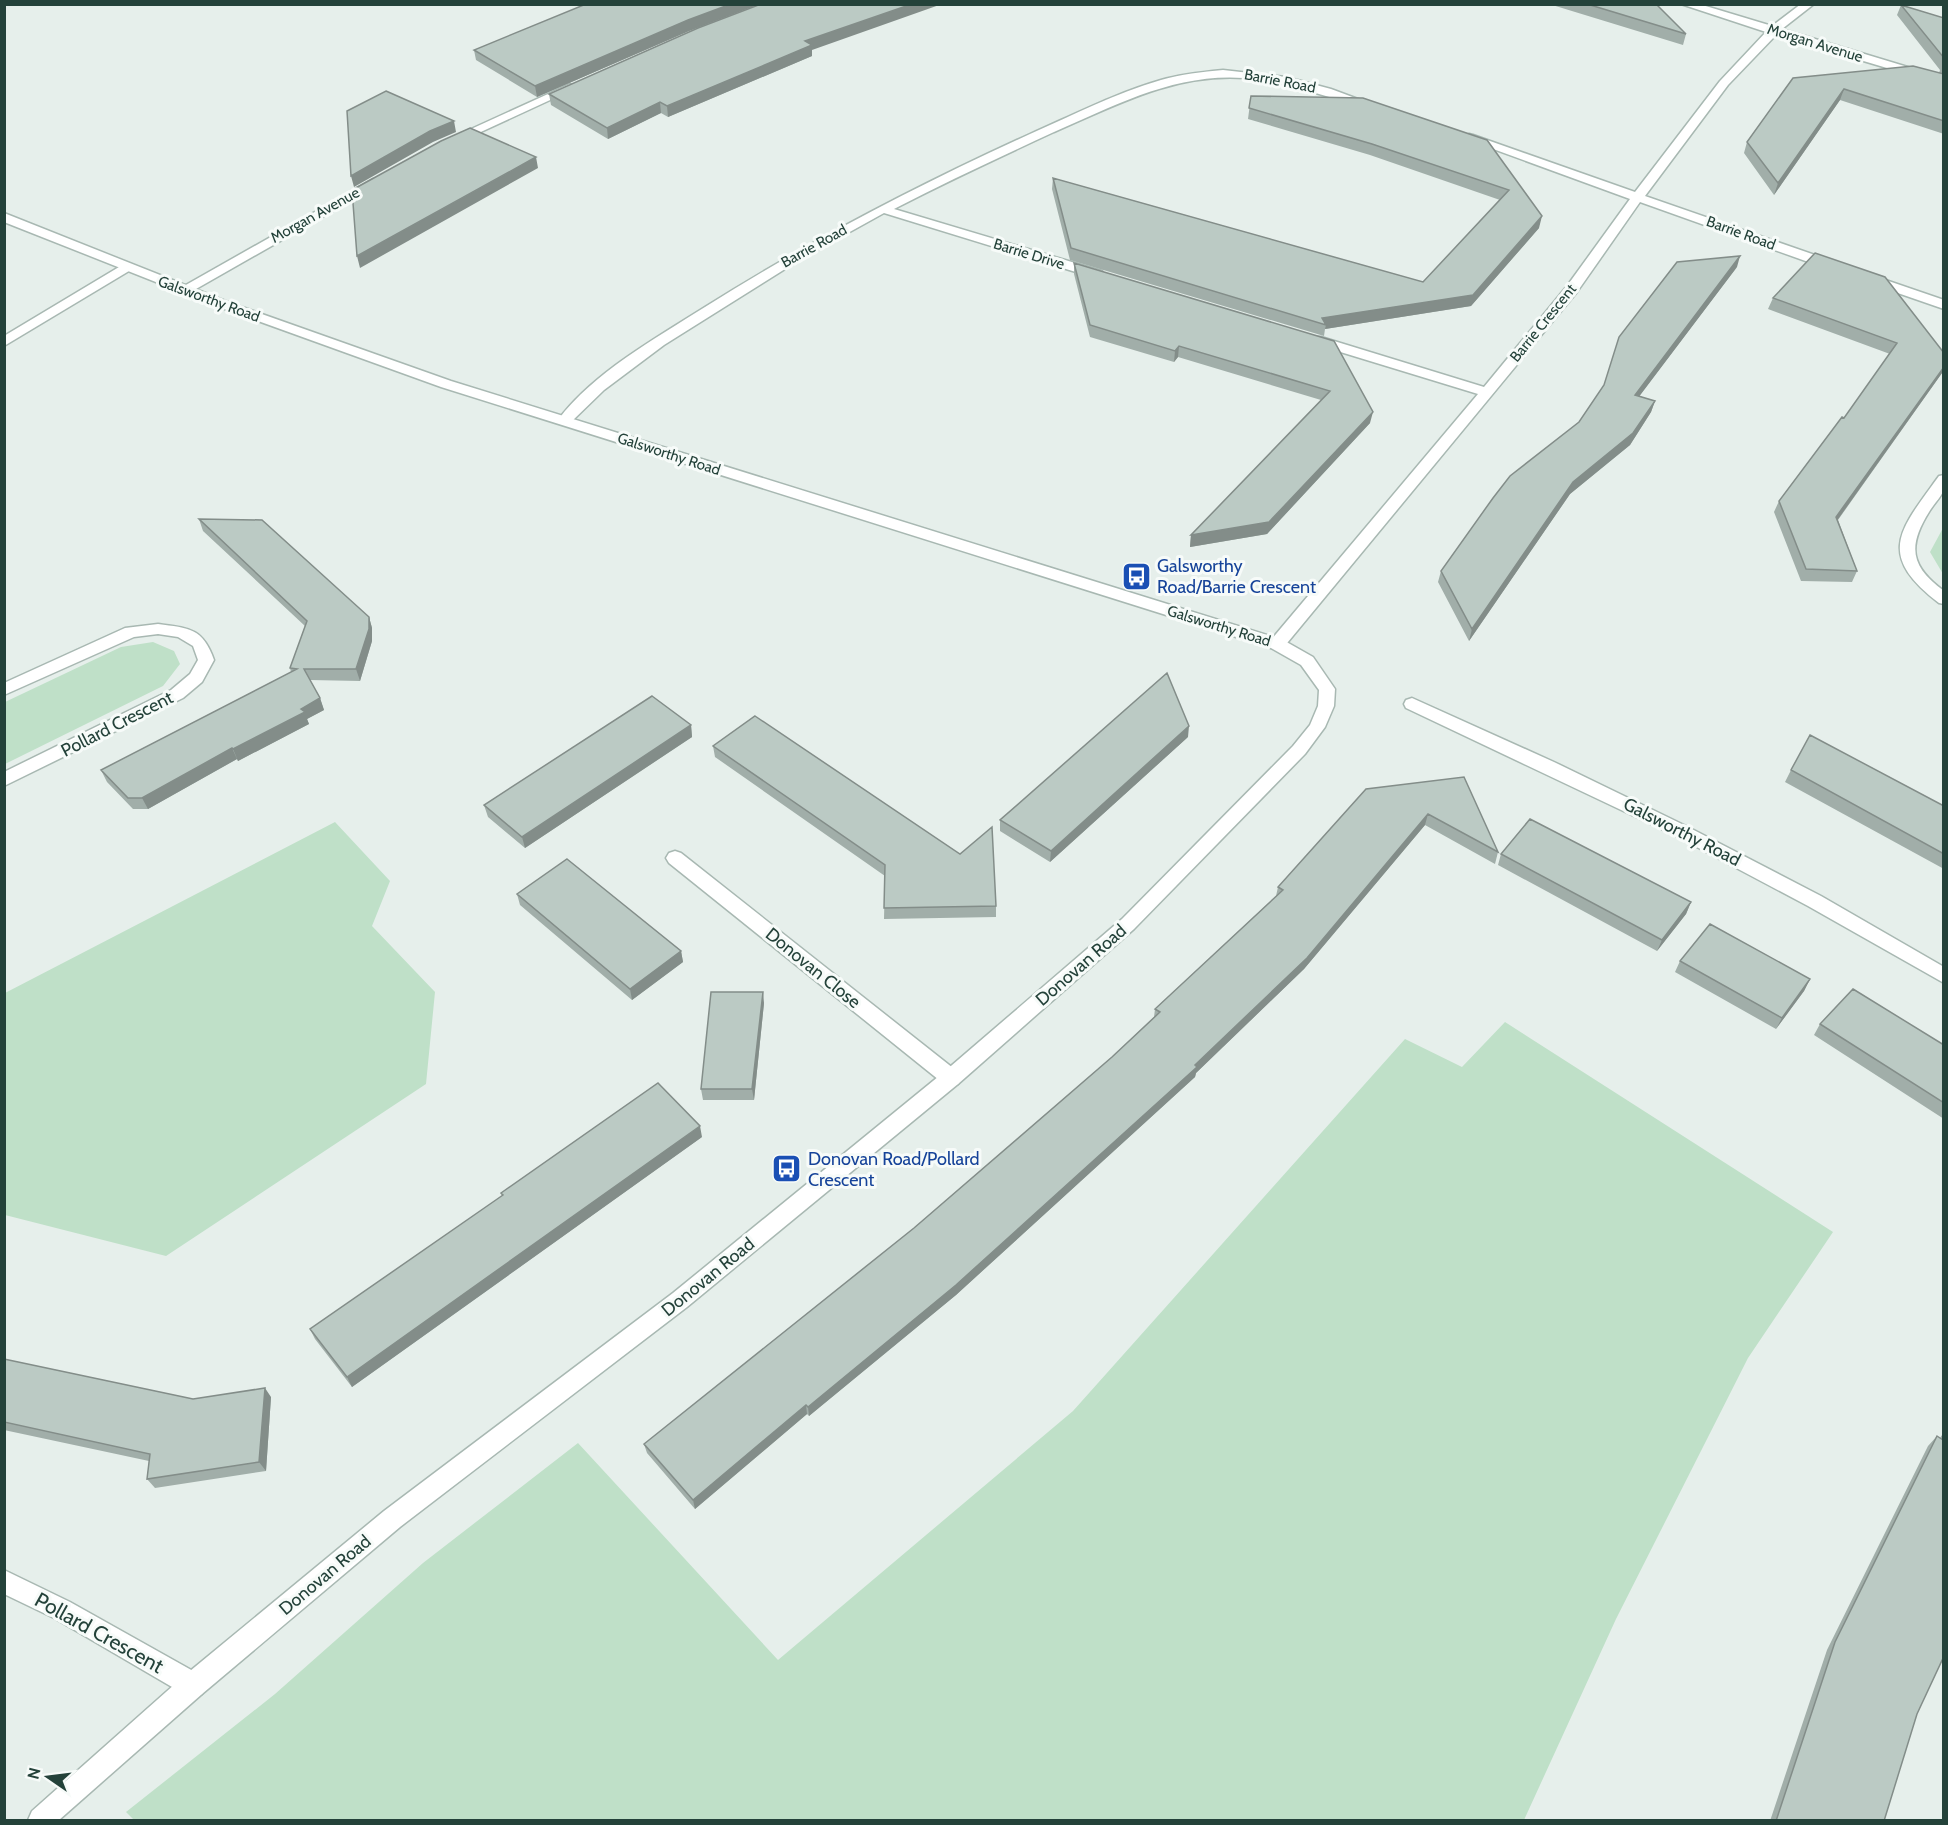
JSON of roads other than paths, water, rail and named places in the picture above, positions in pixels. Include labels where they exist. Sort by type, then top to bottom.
[{"type":"street","name":"Morgan Avenue","points":[[1686,4],[1944,82]]},
{"type":"street","name":"Barrie Crescent","points":[[1277,644],[1572,289],[1682,136],[1724,83],[1774,30],[1809,4]]},
{"type":"street","name":"Barrie Road","points":[[565,420],[604,383],[645,351],[765,273],[882,209],[986,158],[1161,84],[1198,75],[1240,73],[1282,79],[1375,107]]},
{"type":"street","points":[[438,147],[583,82]]},
{"type":"street","name":"Barrie Road","points":[[1453,133],[1639,196],[1944,306]]},
{"type":"street","name":"Morgan Avenue","points":[[184,290],[387,175]]},
{"type":"street","name":"Barrie Drive","points":[[882,209],[1110,278]]},
{"type":"street","name":"Galsworthy Road","points":[[4,217],[124,268],[446,384],[1277,644],[1306,661],[1327,689]]},
{"type":"street","points":[[4,342],[124,268]]},
{"type":"street","points":[[1304,337],[1486,392]]},
{"type":"street","points":[[1944,479],[1911,529],[1906,554],[1916,577],[1944,599]]},
{"type":"street","name":"Pollard Crescent","points":[[4,690],[131,632],[158,628],[182,632],[200,643],[206,660],[196,678],[177,694],[4,780]]},
{"type":"street","name":"Donovan Road","points":[[40,1821],[193,1685],[392,1520],[681,1300],[951,1078],[1128,924],[1299,750],[1317,727],[1326,706],[1327,689]]},
{"type":"street","name":"Galsworthy Road","points":[[1412,704],[1551,767],[1714,848],[1873,933],[1944,976]]},
{"type":"street","name":"Donovan Close","points":[[675,858],[951,1078]]},
{"type":"street","name":"Pollard Crescent","points":[[4,1581],[62,1610],[193,1685]]},
{"type":"place","name":"Galsworthy Road/Barrie Crescent","points":[[1136,576]]},
{"type":"place","name":"Donovan Road/Pollard Crescent","points":[[787,1169]]}]
